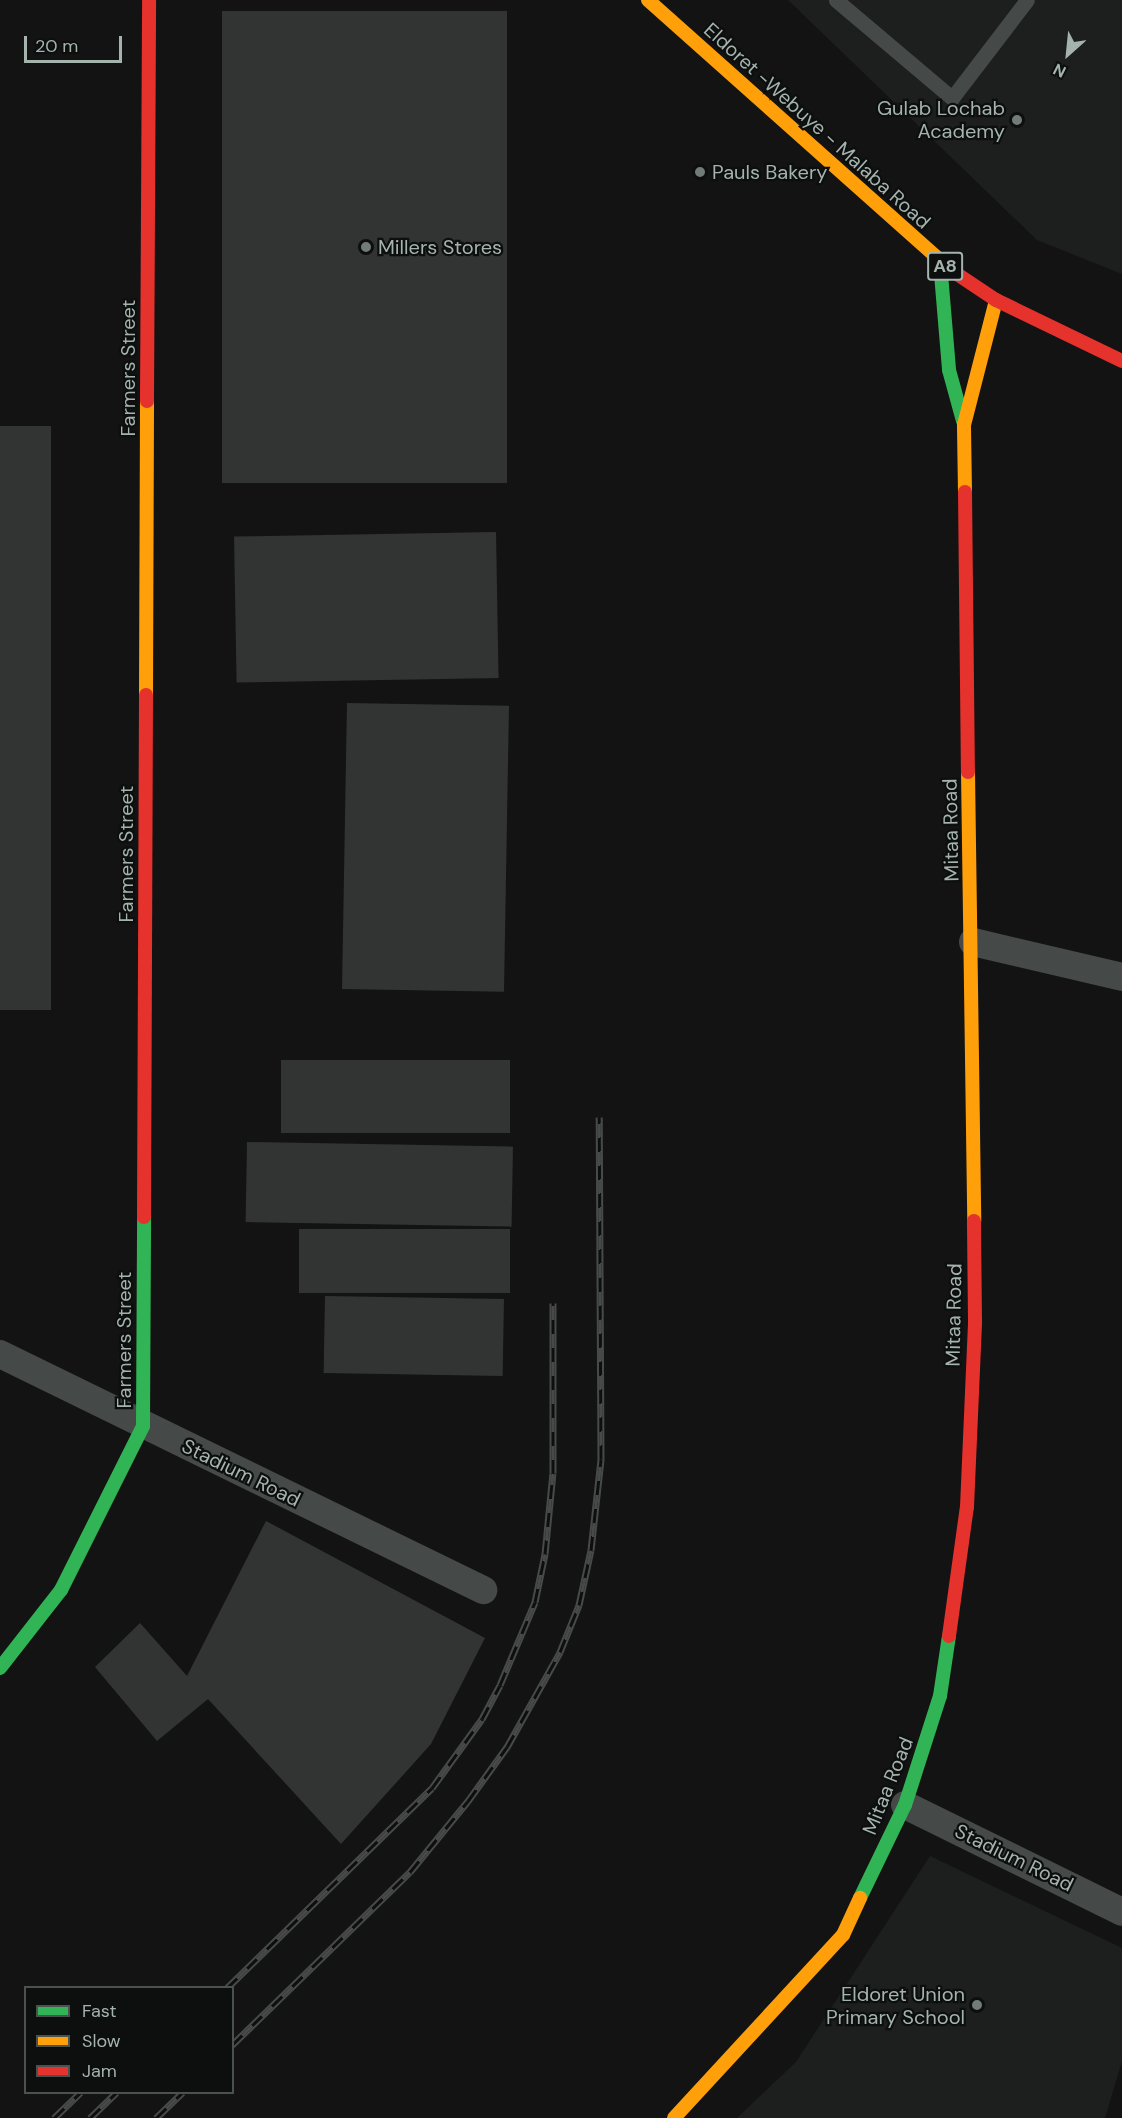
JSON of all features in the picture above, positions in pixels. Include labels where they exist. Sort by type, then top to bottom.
[{"type":"main road","name":"Farmers Street","points":[[0,1668],[62,1590],[143,1426],[149,0]]},
{"type":"main road","name":"Eldoret -Webuye - Malaba Road","points":[[648,0],[940,262],[996,300],[1122,361]]},
{"type":"main road","name":"Mitaa Road","points":[[674,2118],[843,1935],[905,1805],[940,1696],[967,1508],[975,1322],[973,942],[964,425],[949,370],[940,262]]},
{"type":"main road","name":"Mitaa Road","points":[[964,425],[996,300]]},
{"type":"street","points":[[973,942],[1122,977]]},
{"type":"street","name":"Stadium Road","points":[[0,1354],[143,1426],[483,1590]]},
{"type":"street","name":"Stadium Road","points":[[905,1805],[1122,1912]]},
{"type":"lane","points":[[836,0],[952,98],[1027,0]]},
{"type":"shaded area","name":"Gulab Lochab Academy","points":[[788,0],[1122,0],[1122,274],[1037,240]]},
{"type":"shaded area","name":"Eldoret Union Primary School","points":[[930,1856],[1122,1948],[1122,2061],[1105,2118],[737,2118],[796,2062]]},
{"type":"building","name":"Millers Stores","points":[[222,11],[507,11],[507,483],[222,483]]},
{"type":"building","points":[[0,426],[51,426],[51,1010],[0,1010]]},
{"type":"building","points":[[496,532],[499,678],[237,683],[234,537]]},
{"type":"building","points":[[347,703],[509,706],[504,992],[342,989]]},
{"type":"building","points":[[281,1060],[510,1060],[510,1133],[281,1133]]},
{"type":"building","points":[[247,1142],[513,1147],[512,1227],[246,1222]]},
{"type":"building","points":[[299,1229],[510,1229],[510,1293],[299,1293]]},
{"type":"building","points":[[325,1296],[504,1299],[503,1376],[324,1373]]},
{"type":"building","points":[[266,1521],[485,1638],[431,1744],[341,1844],[208,1699],[157,1741],[95,1667],[140,1623],[187,1676]]},
{"type":"railway","points":[[234,2043],[410,1872],[468,1801],[507,1747],[560,1652],[579,1605],[591,1550],[601,1459],[599,1117]]},
{"type":"railway","points":[[229,1986],[432,1788],[482,1719],[500,1685],[535,1602],[545,1554],[553,1473],[553,1303]]},
{"type":"railway","points":[[54,2118],[79,2094]]},
{"type":"railway","points":[[90,2118],[115,2094]]},
{"type":"railway","points":[[156,2118],[181,2094]]},
{"type":"traffic: fast","points":[[940,262],[949,370],[963,421]]},
{"type":"traffic: fast","points":[[0,1668],[61,1590],[143,1426],[144,1217]]},
{"type":"traffic: fast","points":[[860,1898],[905,1805],[940,1696],[949,1636]]},
{"type":"traffic: slow","points":[[648,0],[951,270]]},
{"type":"traffic: slow","points":[[965,492],[964,425],[996,300]]},
{"type":"traffic: slow","points":[[146,695],[147,401]]},
{"type":"traffic: slow","points":[[968,772],[974,1221]]},
{"type":"traffic: slow","points":[[674,2118],[843,1935],[860,1898]]},
{"type":"traffic: jam","points":[[147,401],[149,0]]},
{"type":"traffic: jam","points":[[951,270],[996,300],[1122,361]]},
{"type":"traffic: jam","points":[[965,492],[968,772]]},
{"type":"traffic: jam","points":[[144,1217],[146,695]]},
{"type":"traffic: jam","points":[[949,1636],[967,1507],[975,1321],[974,1221]]},
{"type":"place","name":"Gulab Lochab Academy","points":[[1017,120]]},
{"type":"place","name":"Pauls Bakery","points":[[700,172]]},
{"type":"place","name":"Millers Stores","points":[[366,247]]},
{"type":"place","name":"Eldoret Union Primary School","points":[[977,2005]]}]
